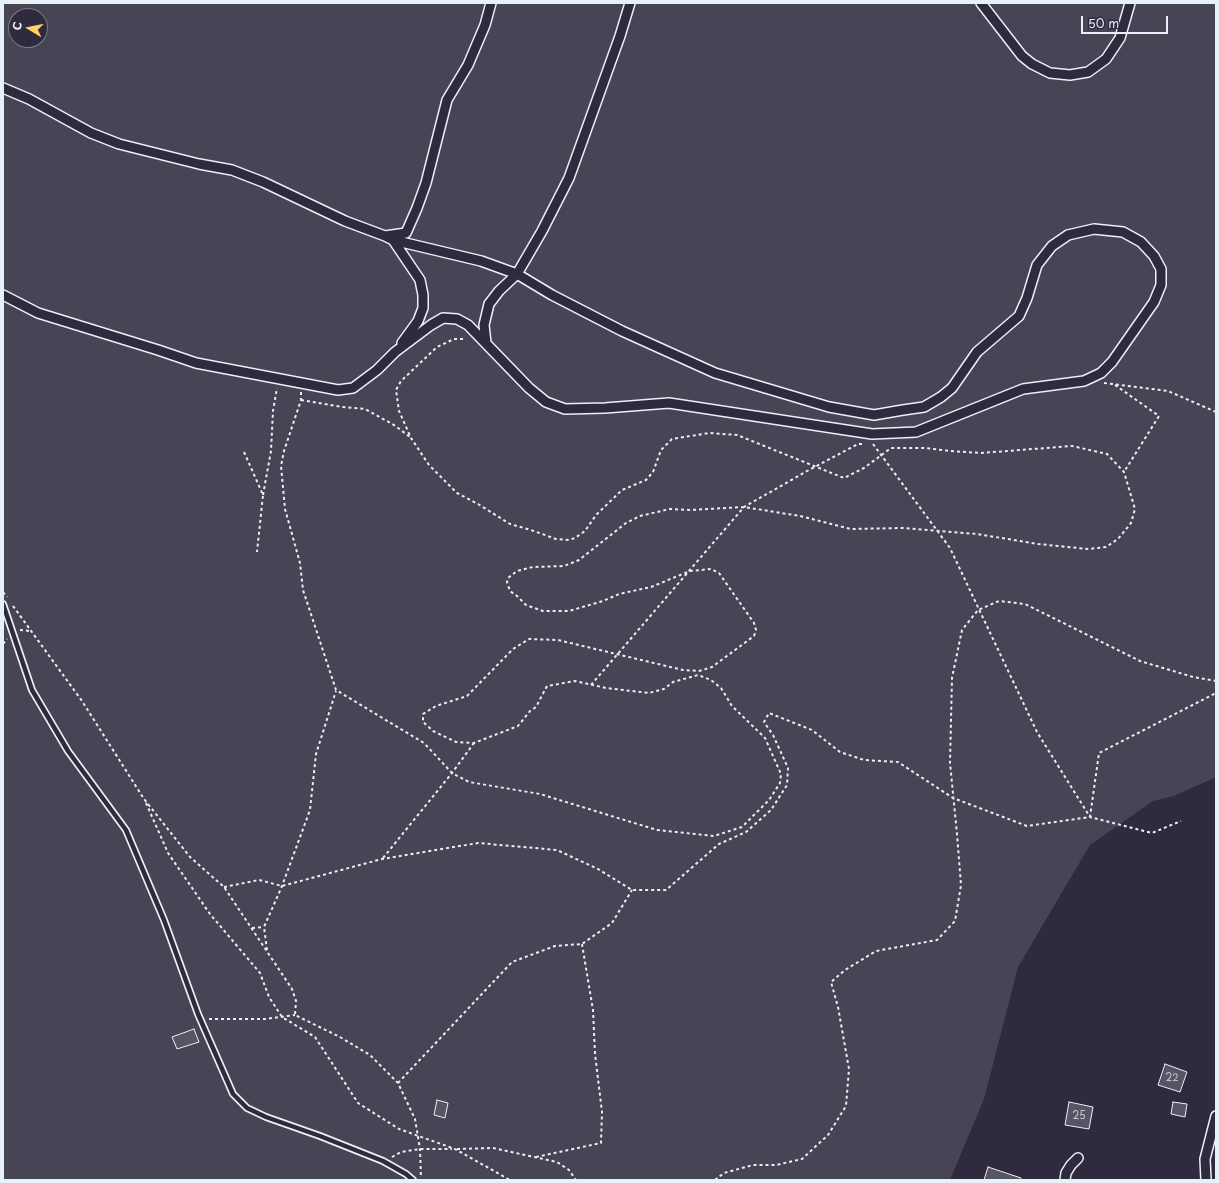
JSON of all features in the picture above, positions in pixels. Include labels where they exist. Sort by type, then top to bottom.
[{"type":"street","points":[[389,238],[406,232],[417,208],[426,183],[432,154],[447,100],[468,65],[485,25],[491,3]]},
{"type":"street","points":[[486,343],[484,325],[489,304],[499,291],[517,274],[542,231],[569,178],[620,36],[630,3]]},
{"type":"street","points":[[981,3],[1022,56],[1032,64],[1050,73],[1070,75],[1088,72],[1106,60],[1120,38],[1130,3]]},
{"type":"street","points":[[3,88],[29,99],[90,133],[119,144],[199,164],[232,170],[263,182],[345,221],[389,238],[481,261],[517,274],[552,295],[622,331],[715,373],[829,407],[874,415],[924,407],[942,397],[952,388],[977,352],[1019,316],[1027,298],[1037,265],[1052,246],[1068,235],[1094,230],[1124,232],[1141,242],[1154,256],[1161,269],[1160,285],[1154,302],[1112,362],[1101,373],[1084,381],[1023,389],[916,432],[872,434],[669,403],[605,408],[565,409],[546,402],[528,388],[468,325],[457,319],[443,318],[431,325],[395,352],[377,370],[353,388],[338,390],[196,363],[38,313],[3,296]]},
{"type":"street","points":[[389,238],[420,280],[423,296],[423,308],[418,321],[395,352]]},
{"type":"street","points":[[1206,1180],[1205,1159],[1216,1116]]},
{"type":"street","points":[[1065,1180],[1066,1173],[1078,1158]]},
{"type":"lane","points":[[3,604],[32,690],[68,751],[126,830],[164,920],[200,1018],[233,1094],[248,1108],[266,1117],[320,1136],[383,1161],[406,1174],[413,1180]]},
{"type":"path","points":[[336,690],[424,742],[452,774],[469,782],[540,794],[657,830],[714,836],[742,827],[769,800],[780,783],[781,774],[765,738],[732,706],[721,688],[711,680],[698,676],[673,682],[664,689],[649,693],[606,688],[575,681],[547,686],[536,707],[530,710],[518,726],[474,743],[456,742],[433,731],[423,722],[424,714],[436,706],[468,696],[513,648],[529,639],[558,640],[683,670],[699,671],[712,668],[754,636],[756,630],[754,622],[719,573],[711,569],[690,571],[651,587],[619,594],[569,611],[543,611],[526,605],[510,591],[507,582],[508,578],[517,571],[533,567],[564,566],[578,560],[626,523],[640,516],[670,509],[690,510],[744,507],[800,516],[851,529],[903,528],[976,534],[1038,544],[1088,549],[1106,547],[1118,539],[1131,523],[1135,509],[1124,472],[1107,454],[1072,446],[981,453],[926,448],[891,448],[864,468],[844,478],[737,435],[709,433],[672,439],[661,450],[653,472],[646,480],[622,490],[596,515],[585,531],[575,538],[569,540],[556,539],[510,524],[478,504],[456,493],[428,465],[411,438],[399,411],[396,390],[401,381],[437,347],[454,339],[469,338]]},
{"type":"path","points":[[257,552],[263,495],[271,451],[273,411],[279,379]]},
{"type":"path","points":[[1084,381],[1168,390],[1216,412]]},
{"type":"path","points":[[267,951],[264,927],[282,886],[310,810],[316,754],[336,690],[303,590],[300,563],[285,509],[281,466],[284,451],[301,400],[301,383]]},
{"type":"path","points":[[1114,384],[1159,416],[1124,472]]},
{"type":"path","points":[[301,400],[342,407],[365,409],[394,425],[411,438]]},
{"type":"path","points":[[872,434],[873,443],[950,548],[1037,732],[1090,817]]},
{"type":"path","points":[[591,685],[744,507],[858,444],[865,444]]},
{"type":"path","points":[[244,452],[263,495]]},
{"type":"path","points":[[3,592],[8,598]]},
{"type":"path","points":[[715,1180],[724,1173],[753,1165],[776,1165],[802,1159],[828,1135],[846,1106],[849,1069],[838,1007],[831,982],[845,970],[876,951],[937,940],[955,921],[961,885],[950,763],[952,678],[962,630],[978,610],[999,601],[1025,604],[1140,661],[1193,678],[1216,681]]},
{"type":"path","points":[[12,605],[82,700],[144,799],[190,857],[224,887],[292,989],[296,1001],[295,1015]]},
{"type":"path","points":[[1090,817],[1099,753],[1216,693]]},
{"type":"path","points":[[224,887],[259,880],[282,886],[382,859],[478,843],[557,850],[598,869],[632,890],[666,890],[719,844],[746,832],[771,810],[786,785],[788,768],[773,735],[764,722],[770,713],[812,730],[840,752],[864,760],[898,762],[953,798],[1027,826],[1090,817],[1152,833],[1181,820]]},
{"type":"path","points":[[382,859],[452,774],[474,743]]},
{"type":"path","points":[[144,799],[168,853],[210,914],[260,973],[268,997],[282,1017],[315,1037],[358,1103],[399,1129],[455,1149],[510,1180]]},
{"type":"path","points":[[398,1083],[512,962],[555,946],[582,944],[612,923],[632,890]]},
{"type":"path","points":[[252,928],[264,927]]},
{"type":"path","points":[[536,1157],[601,1143],[602,1112],[595,1054],[593,1010],[582,944]]},
{"type":"path","points":[[200,1018],[227,1020],[265,1019],[295,1015],[340,1037],[370,1055],[398,1083],[415,1119],[420,1149],[421,1180]]},
{"type":"path","points":[[383,1161],[401,1152],[420,1149],[493,1148],[557,1162],[569,1170],[576,1180]]},
{"type":"shaded area","points":[[3,3],[1216,3],[1216,777],[1174,796],[1153,801],[1090,845],[1018,967],[984,1099],[950,1180],[3,1180]]},
{"type":"building","points":[[194,1029],[199,1042],[177,1049],[172,1037]]},
{"type":"building","points":[[1165,1064],[1187,1072],[1180,1092],[1158,1085]]},
{"type":"building","points":[[437,1100],[448,1103],[445,1118],[434,1115]]},
{"type":"building","points":[[1069,1102],[1093,1107],[1089,1129],[1065,1125]]},
{"type":"building","points":[[1173,1102],[1187,1104],[1185,1117],[1171,1114]]},
{"type":"building","points":[[988,1167],[1021,1178],[1020,1180],[984,1180]]}]
